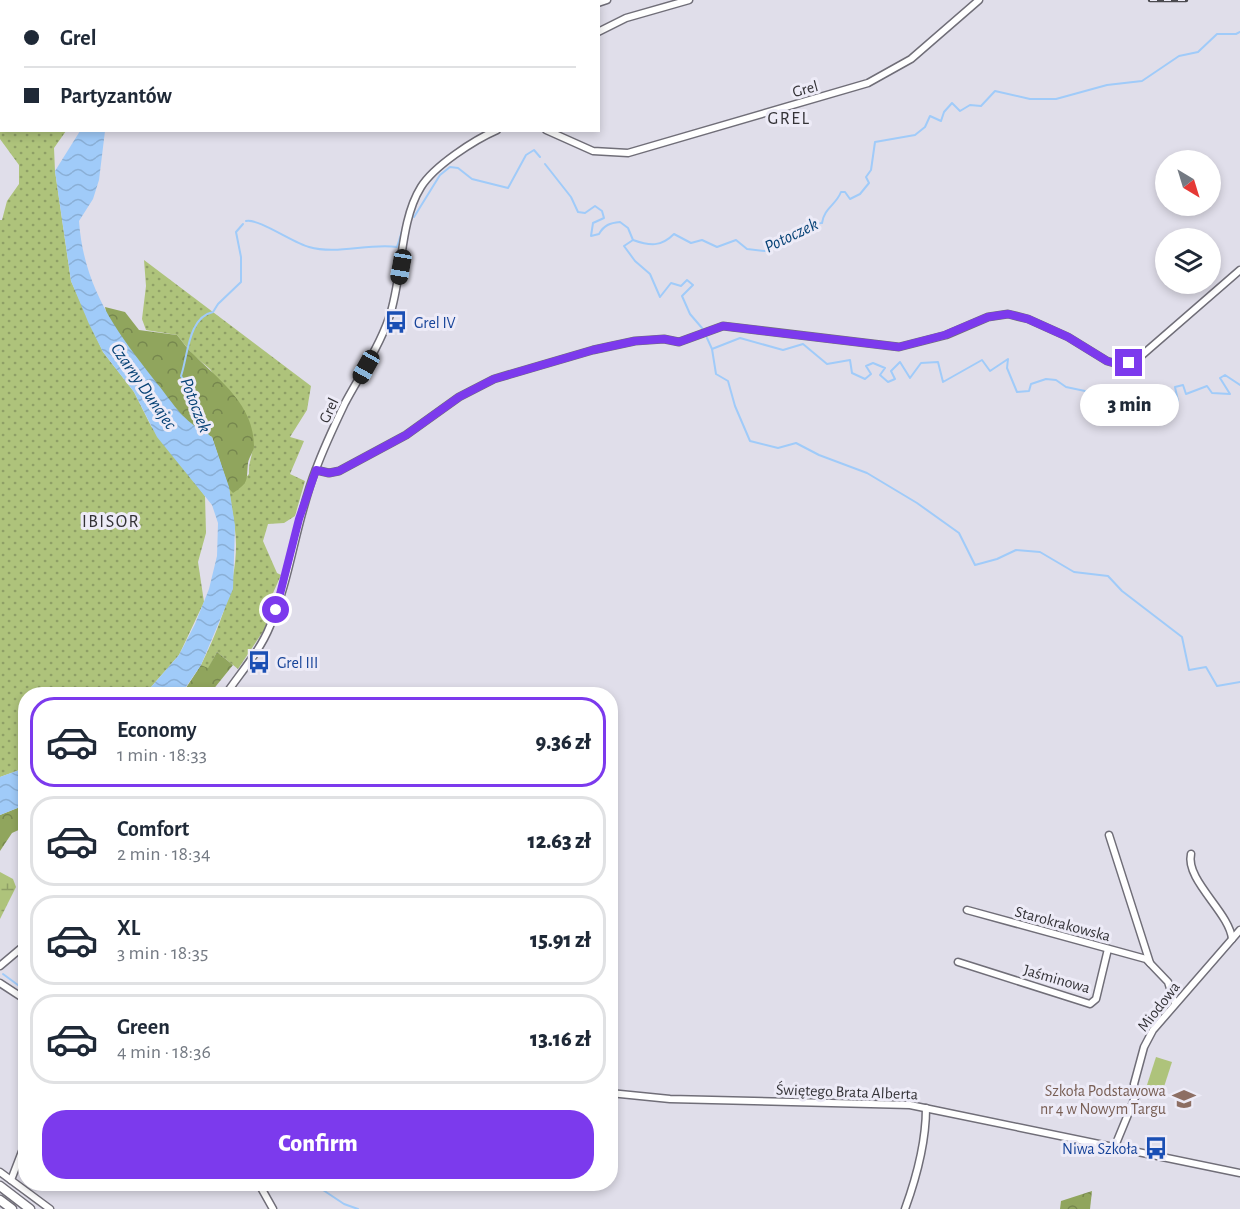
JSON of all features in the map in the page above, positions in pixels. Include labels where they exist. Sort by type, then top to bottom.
[{"type":"main road","points":[[0,1186],[30,1209]]},
{"type":"main road","points":[[0,1200],[12,1209]]},
{"type":"street","points":[[600,31],[626,18],[689,0]]},
{"type":"street","name":"Grel","points":[[550,132],[592,151],[628,153],[837,94],[897,68],[927,47],[979,0]]},
{"type":"street","name":"Grel","points":[[231,687],[259,648],[270,627],[299,519],[316,470],[345,403],[376,350],[390,316],[410,212],[417,194],[432,173],[477,140],[493,132]]},
{"type":"street","points":[[316,470],[329,473],[339,471],[406,435],[459,397],[494,379],[593,350],[635,341],[664,339],[679,342],[723,326],[899,347],[945,335],[988,317],[1008,314],[1028,319],[1068,337],[1107,361],[1121,365],[1141,356],[1240,270]]},
{"type":"street","name":"Starokrakowska","points":[[1109,835],[1150,963]]},
{"type":"street","points":[[1191,854],[1190,860],[1201,884],[1229,926],[1232,939]]},
{"type":"street","name":"Starokrakowska","points":[[967,910],[1146,959],[1168,982],[1175,1004]]},
{"type":"street","name":"Miodowa","points":[[1116,1146],[1136,1095],[1134,1084],[1144,1047],[1153,1030],[1240,930]]},
{"type":"street","name":"Jaśminowa","points":[[958,962],[1090,1004],[1096,999],[1108,949]]},
{"type":"street","points":[[0,966],[18,951]]},
{"type":"street","points":[[0,983],[18,994]]},
{"type":"street","name":"Świętego Brata Alberta","points":[[618,1094],[670,1099],[891,1104],[926,1107],[1240,1173]]},
{"type":"street","points":[[905,1209],[926,1129],[926,1107]]},
{"type":"street","points":[[11,1180],[18,1162]]},
{"type":"street","points":[[0,1172],[18,1185]]},
{"type":"street","points":[[26,1191],[50,1209]]},
{"type":"street","points":[[263,1191],[273,1209]]},
{"type":"green space","points":[[0,132],[65,132],[54,148],[55,171],[71,281],[103,352],[134,392],[151,426],[205,496],[206,533],[198,562],[204,602],[179,655],[151,687],[18,687],[18,771],[0,777],[0,220],[2,220],[7,201],[19,184],[19,165],[0,139]]},
{"type":"green space","points":[[144,260],[311,386],[307,410],[290,437],[304,441],[290,474],[305,481],[295,516],[284,523],[268,524],[263,541],[277,573],[281,575],[270,600],[271,610],[264,630],[238,669],[217,652],[208,669],[201,665],[220,622],[230,591],[236,545],[229,489],[233,492],[249,474],[252,437],[210,369],[193,355],[177,335],[146,330],[142,319],[146,286]]},
{"type":"green space","points":[[105,307],[125,312],[139,330],[177,335],[234,395],[248,419],[253,432],[254,446],[248,463],[246,480],[233,493],[229,489],[212,437],[188,424],[176,410],[123,341],[107,316]]},
{"type":"green space","points":[[217,652],[233,665],[215,687],[187,687],[201,665],[208,668]]},
{"type":"green space","points":[[18,808],[18,830],[12,833],[0,851],[0,815]]},
{"type":"green space","points":[[0,872],[13,879],[16,887],[0,919]]},
{"type":"green space","points":[[1156,1057],[1172,1062],[1162,1093],[1146,1088]]},
{"type":"green space","points":[[1092,1191],[1090,1209],[1060,1209],[1061,1201]]},
{"type":"water","name":"Czarny Dunajec","points":[[79,132],[105,132],[99,180],[93,199],[79,221],[88,269],[106,311],[131,349],[188,421],[212,437],[229,487],[235,526],[233,589],[201,665],[186,687],[151,687],[179,655],[195,624],[209,589],[217,556],[218,523],[212,505],[157,437],[134,392],[103,352],[89,324],[71,281],[55,171]]},
{"type":"water","points":[[18,771],[18,808],[0,815],[0,777]]},
{"type":"waterway","name":"Potoczek","points":[[545,164],[571,197],[578,212],[585,213],[595,206],[602,211],[604,218],[593,223],[591,236],[599,234],[608,225],[620,222],[628,228],[633,240],[645,243],[660,243],[674,234],[691,243],[702,240],[717,247],[736,240],[747,249],[765,251],[804,224],[822,223],[825,214],[841,192],[845,192],[850,199],[860,194],[869,183],[866,177],[871,170],[875,142],[915,135],[925,127],[930,116],[941,121],[944,112],[952,103],[960,111],[970,105],[981,106],[995,91],[1030,99],[1056,99],[1107,85],[1142,81],[1179,56],[1198,52],[1217,34],[1240,32]]},
{"type":"waterway","name":"Potoczek","points":[[414,217],[440,175],[450,167],[458,168],[472,179],[508,188],[526,155],[534,150],[540,157]]},
{"type":"waterway","name":"Potoczek","points":[[246,221],[259,223],[309,247],[330,250],[375,246],[397,247],[403,228]]},
{"type":"waterway","name":"Potoczek","points":[[208,436],[198,404],[181,376],[190,338],[198,321],[213,312],[218,304],[241,282],[241,257],[236,232],[243,224]]},
{"type":"waterway","points":[[633,240],[624,246],[635,261],[650,274],[660,297],[671,283],[681,286],[687,280],[693,285],[682,296],[690,314],[702,328]]},
{"type":"waterway","points":[[707,338],[712,349],[716,374],[728,381],[735,406],[750,441],[778,448],[796,443],[819,455],[867,473],[917,503],[959,533],[975,565],[997,559],[1016,550],[1040,552],[1074,572],[1108,576],[1122,591],[1182,637],[1189,670],[1206,667],[1217,686],[1240,682]]},
{"type":"waterway","points":[[712,349],[740,338],[783,350],[803,344],[827,364],[850,360],[852,373],[865,379],[871,374],[866,366],[873,363],[885,368],[880,375],[888,382],[895,379],[891,371],[900,362],[910,378],[921,363],[938,362],[943,382],[982,360],[990,371],[1008,359],[1007,368],[1017,392],[1029,391],[1031,384],[1046,379],[1056,380],[1066,387],[1104,395],[1117,411],[1160,391],[1169,403],[1178,401],[1175,387],[1183,385],[1186,394],[1207,386],[1212,393],[1230,394],[1220,378],[1225,375],[1240,385]]},
{"type":"waterway","points":[[3,974],[18,985]]},
{"type":"waterway","points":[[324,1191],[344,1204],[358,1209]]},
{"type":"railway","points":[[1150,0],[1186,0]]},
{"type":"place","name":"Grel IV","points":[[396,322]]},
{"type":"place","name":"Grel III","points":[[259,662]]},
{"type":"place","name":"Szkoła Podstawowa nr 4 w Nowym Targu","points":[[1184,1099]]},
{"type":"place","name":"Niwa Szkoła","points":[[1156,1148]]},
{"type":"district","name":"GREL","points":[[789,118]]},
{"type":"district","name":"IBISOR","points":[[111,521]]},
{"type":"route","points":[[276,610],[299,519],[316,470],[329,473],[339,471],[406,435],[459,397],[494,379],[593,350],[635,341],[664,339],[679,342],[723,326],[820,340],[899,347],[945,335],[988,317],[1008,314],[1028,319],[1068,337],[1107,361],[1121,365],[1129,363]]}]
